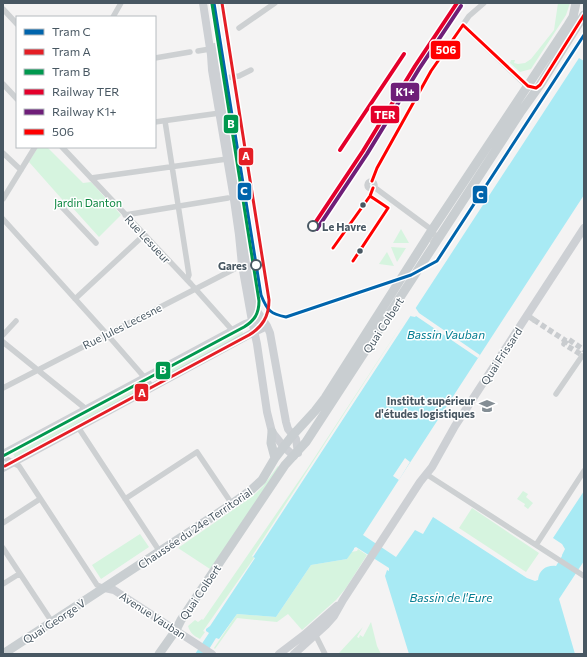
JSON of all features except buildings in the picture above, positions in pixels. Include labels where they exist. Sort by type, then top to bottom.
[{"type":"main road","points":[[203,3],[257,311],[267,326],[272,343],[286,422],[288,430],[296,439],[296,454],[284,447],[272,432]]},
{"type":"main road","points":[[208,3],[220,112],[239,235],[242,265],[252,321],[251,334],[272,432],[271,443],[275,458]]},
{"type":"main road","name":"Quai Colbert","points":[[275,458],[325,398],[407,268],[568,25],[573,17],[576,3]]},
{"type":"main road","name":"Quai Colbert","points":[[159,654],[209,577],[285,466],[306,442],[415,277],[584,15]]},
{"type":"main road","name":"Quai Frissard","points":[[312,633],[343,600],[426,474],[455,426],[530,318],[584,228]]},
{"type":"main road","points":[[398,282],[415,277]]},
{"type":"main road","points":[[3,454],[233,331],[261,318]]},
{"type":"main road","points":[[3,468],[267,326]]},
{"type":"main road","points":[[286,422],[304,423]]},
{"type":"main road","name":"Chaussée du 24e Territorial","points":[[105,588],[250,491],[262,480],[275,458]]},
{"type":"main road","name":"Avenue Vauban","points":[[105,588],[114,590],[211,653]]},
{"type":"main road","name":"Quai George V","points":[[3,654],[105,588]]},
{"type":"main road","points":[[279,654],[312,633]]},
{"type":"main road","points":[[294,654],[312,633]]},
{"type":"street","points":[[114,16],[122,3]]},
{"type":"street","points":[[239,28],[275,3]]},
{"type":"street","points":[[430,252],[436,237],[432,230],[373,184],[377,168],[431,71],[469,16],[484,3]]},
{"type":"street","points":[[3,10],[16,23]]},
{"type":"street","points":[[463,25],[528,86],[531,91],[530,99]]},
{"type":"street","points":[[198,51],[210,49]]},
{"type":"street","points":[[156,58],[190,52]]},
{"type":"street","points":[[217,80],[239,76],[251,70]]},
{"type":"street","points":[[3,84],[16,98]]},
{"type":"street","points":[[528,86],[536,88],[540,85]]},
{"type":"street","points":[[156,122],[220,112]]},
{"type":"street","points":[[164,121],[190,275],[187,280]]},
{"type":"street","points":[[3,200],[34,148]]},
{"type":"street","name":"Rue Lesueur","points":[[63,148],[233,331]]},
{"type":"street","points":[[3,153],[22,170]]},
{"type":"street","points":[[91,178],[228,159]]},
{"type":"street","points":[[125,215],[228,198]]},
{"type":"street","points":[[61,206],[96,243]]},
{"type":"street","points":[[3,219],[107,334],[152,387]]},
{"type":"street","points":[[75,299],[144,235]]},
{"type":"street","name":"Rue Jules Lecesne","points":[[3,388],[242,265]]},
{"type":"street","points":[[3,335],[16,321]]},
{"type":"street","points":[[3,342],[86,409]]},
{"type":"street","points":[[556,394],[582,356]]},
{"type":"street","points":[[78,427],[160,552]]},
{"type":"street","points":[[125,499],[197,452],[232,504]]},
{"type":"street","points":[[3,457],[19,466],[97,585],[105,588]]},
{"type":"street","points":[[536,545],[584,471]]},
{"type":"street","points":[[426,474],[584,576]]},
{"type":"street","points":[[3,523],[40,499]]},
{"type":"street","points":[[3,548],[52,622]]},
{"type":"street","points":[[3,584],[19,574]]},
{"type":"street","points":[[312,633],[325,654]]},
{"type":"green space","points":[[558,3],[570,3],[566,15],[531,69],[520,72],[510,63],[511,60],[515,60],[514,63],[518,64],[525,63],[531,59],[554,30]]},
{"type":"green space","name":"Jardin Danton","points":[[37,148],[48,148],[83,183],[91,182],[121,215],[99,237],[71,206],[68,206],[29,162]]},
{"type":"green space","points":[[401,229],[409,243],[393,243]]},
{"type":"green space","points":[[391,247],[406,248],[397,262]]},
{"type":"green space","points":[[387,252],[394,266],[379,264]]},
{"type":"green space","points":[[406,318],[252,556],[254,558],[203,631],[205,632],[200,639],[196,637],[188,626],[195,620],[198,622],[202,619],[203,620],[307,469]]},
{"type":"green space","points":[[242,327],[243,336],[160,381],[156,374]]},
{"type":"green space","points":[[136,385],[139,392],[16,459],[12,452]]},
{"type":"green space","points":[[278,466],[281,468],[210,569],[178,548],[253,496],[263,486]]},
{"type":"green space","points":[[523,491],[528,494],[526,497],[533,503],[528,509],[524,506],[525,504],[517,499]]},
{"type":"green space","points":[[472,508],[539,553],[526,572],[459,528]]},
{"type":"green space","points":[[140,534],[149,547],[101,579],[92,565]]},
{"type":"green space","points":[[358,549],[367,555],[346,588],[336,600],[302,630],[288,614],[277,622],[237,618],[215,649],[214,648],[237,614],[276,617],[311,565],[347,559],[351,552],[357,551]]},
{"type":"green space","points":[[371,622],[377,646],[381,654],[339,654],[363,627],[357,637],[359,638],[360,635],[363,637]]},
{"type":"water","name":"Bassin Vauban","points":[[579,58],[584,61],[584,195],[363,535],[396,557],[415,530],[423,534],[433,517],[527,578],[535,581],[538,580],[541,571],[546,567],[556,566],[562,556],[565,549],[562,544],[553,538],[584,491],[584,561],[559,599],[575,654],[409,654],[385,576],[387,570],[389,571],[389,568],[356,547],[347,559],[311,565],[276,617],[237,614],[219,639],[216,638],[206,654],[195,654],[209,633],[206,629],[210,626],[255,558],[253,557]]},
{"type":"pier","points":[[415,307],[419,313],[480,355],[478,358],[416,316],[410,316]]},
{"type":"pier","points":[[405,458],[410,462],[399,480],[393,476]]},
{"type":"tunnel","points":[[534,320],[566,341],[568,339],[584,350]]},
{"type":"tunnel","points":[[566,341],[564,344],[582,355]]},
{"type":"tram line","name":"C","points":[[214,3],[261,295],[267,308],[273,313],[286,317],[411,275],[437,261],[584,35]]},
{"type":"tram line","name":"A","points":[[5,466],[249,335],[258,329],[264,321],[268,312],[269,300],[222,3]]},
{"type":"tram line","name":"B","points":[[3,456],[244,327],[253,320],[257,313],[259,301],[212,4]]},
{"type":"rail line","name":"TER","points":[[313,226],[363,151],[415,66],[457,3]]},
{"type":"rail line","name":"K1+","points":[[317,229],[367,154],[419,69],[461,6]]},
{"type":"rail line","name":"TER","points":[[340,150],[404,54]]},
{"type":"transit line","name":"506","points":[[528,86],[536,88],[540,85],[584,15]]},
{"type":"transit line","name":"506","points":[[463,25],[528,86]]},
{"type":"transit line","name":"506","points":[[372,181],[377,168],[431,71],[463,25]]},
{"type":"transit line","name":"506","points":[[333,248],[370,196],[373,188]]},
{"type":"transit line","name":"506","points":[[353,261],[388,208],[370,196]]},
{"type":"place","name":"Le Havre","points":[[313,226]]},
{"type":"place","name":"Gares","points":[[256,265]]},
{"type":"place","name":"Institut supérieur d'études logistiques","points":[[487,406]]},
{"type":"water label","name":"Bassin de l'Eure","points":[[451,597]]}]
